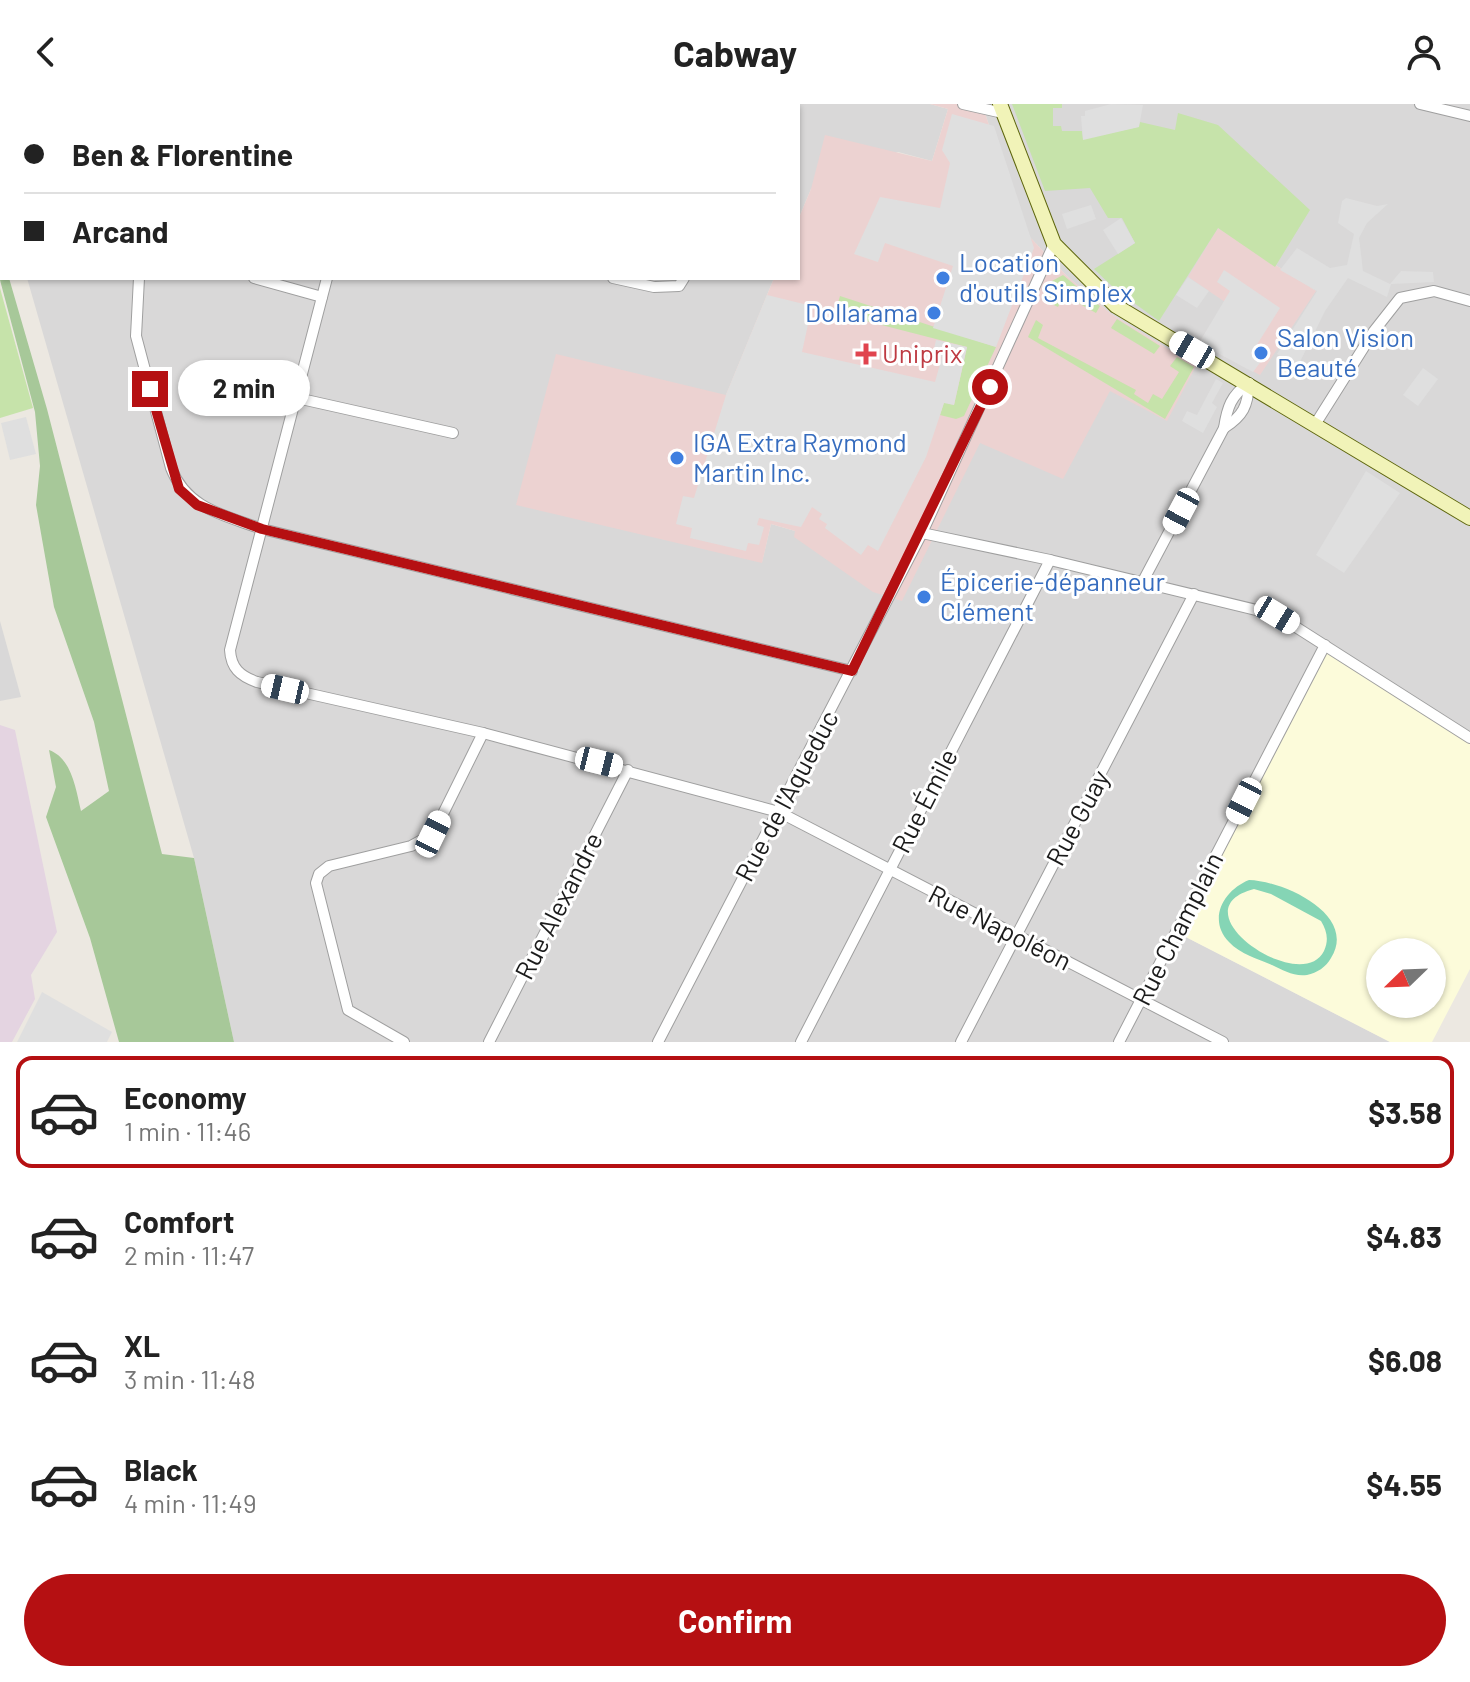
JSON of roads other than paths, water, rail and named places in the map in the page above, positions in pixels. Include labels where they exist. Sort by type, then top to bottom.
[{"type":"street","points":[[963,104],[1002,108],[1054,244],[1116,306],[1470,518]]},
{"type":"street","points":[[1420,104],[1470,116]]},
{"type":"street","name":"Rue de l'Aqueduc","points":[[658,1042],[922,533],[1054,244]]},
{"type":"street","points":[[139,280],[134,316],[136,336],[179,489],[197,505],[262,529],[852,671]]},
{"type":"street","points":[[261,280],[322,297]]},
{"type":"street","points":[[262,529],[326,280]]},
{"type":"street","points":[[622,280],[654,287],[679,286],[683,280]]},
{"type":"street","points":[[1316,423],[1374,331],[1400,298],[1434,291],[1470,301]]},
{"type":"street","points":[[1142,583],[1224,428],[1227,408],[1236,392],[1249,383]]},
{"type":"street","points":[[1224,428],[1239,419],[1246,407],[1249,383]]},
{"type":"street","points":[[297,398],[453,433]]},
{"type":"street","name":"Rue Napoléon","points":[[262,529],[230,650],[231,662],[238,672],[257,682],[483,733],[779,812],[1223,1042]]},
{"type":"street","points":[[922,533],[1050,560],[1277,615],[1470,738]]},
{"type":"street","name":"Rue Émile","points":[[801,1042],[1050,560]]},
{"type":"street","name":"Rue Guay","points":[[961,1042],[1194,594]]},
{"type":"street","name":"Rue Champlain","points":[[1119,1042],[1325,645]]},
{"type":"street","points":[[404,1042],[348,1010],[317,895],[319,874],[329,866],[411,846],[433,834],[483,733]]},
{"type":"street","name":"Rue Alexandre","points":[[489,1042],[628,770]]},
{"type":"place","name":"Location d'outils Simplex","points":[[943,278]]},
{"type":"place","name":"Dollarama","points":[[934,313]]},
{"type":"place","name":"Salon Vision Beauté","points":[[1261,353]]},
{"type":"place","name":"Uniprix","points":[[866,354]]},
{"type":"place","name":"IGA Extra Raymond Martin Inc.","points":[[677,458]]},
{"type":"place","name":"Épicerie-dépanneur Clément","points":[[924,597]]}]
